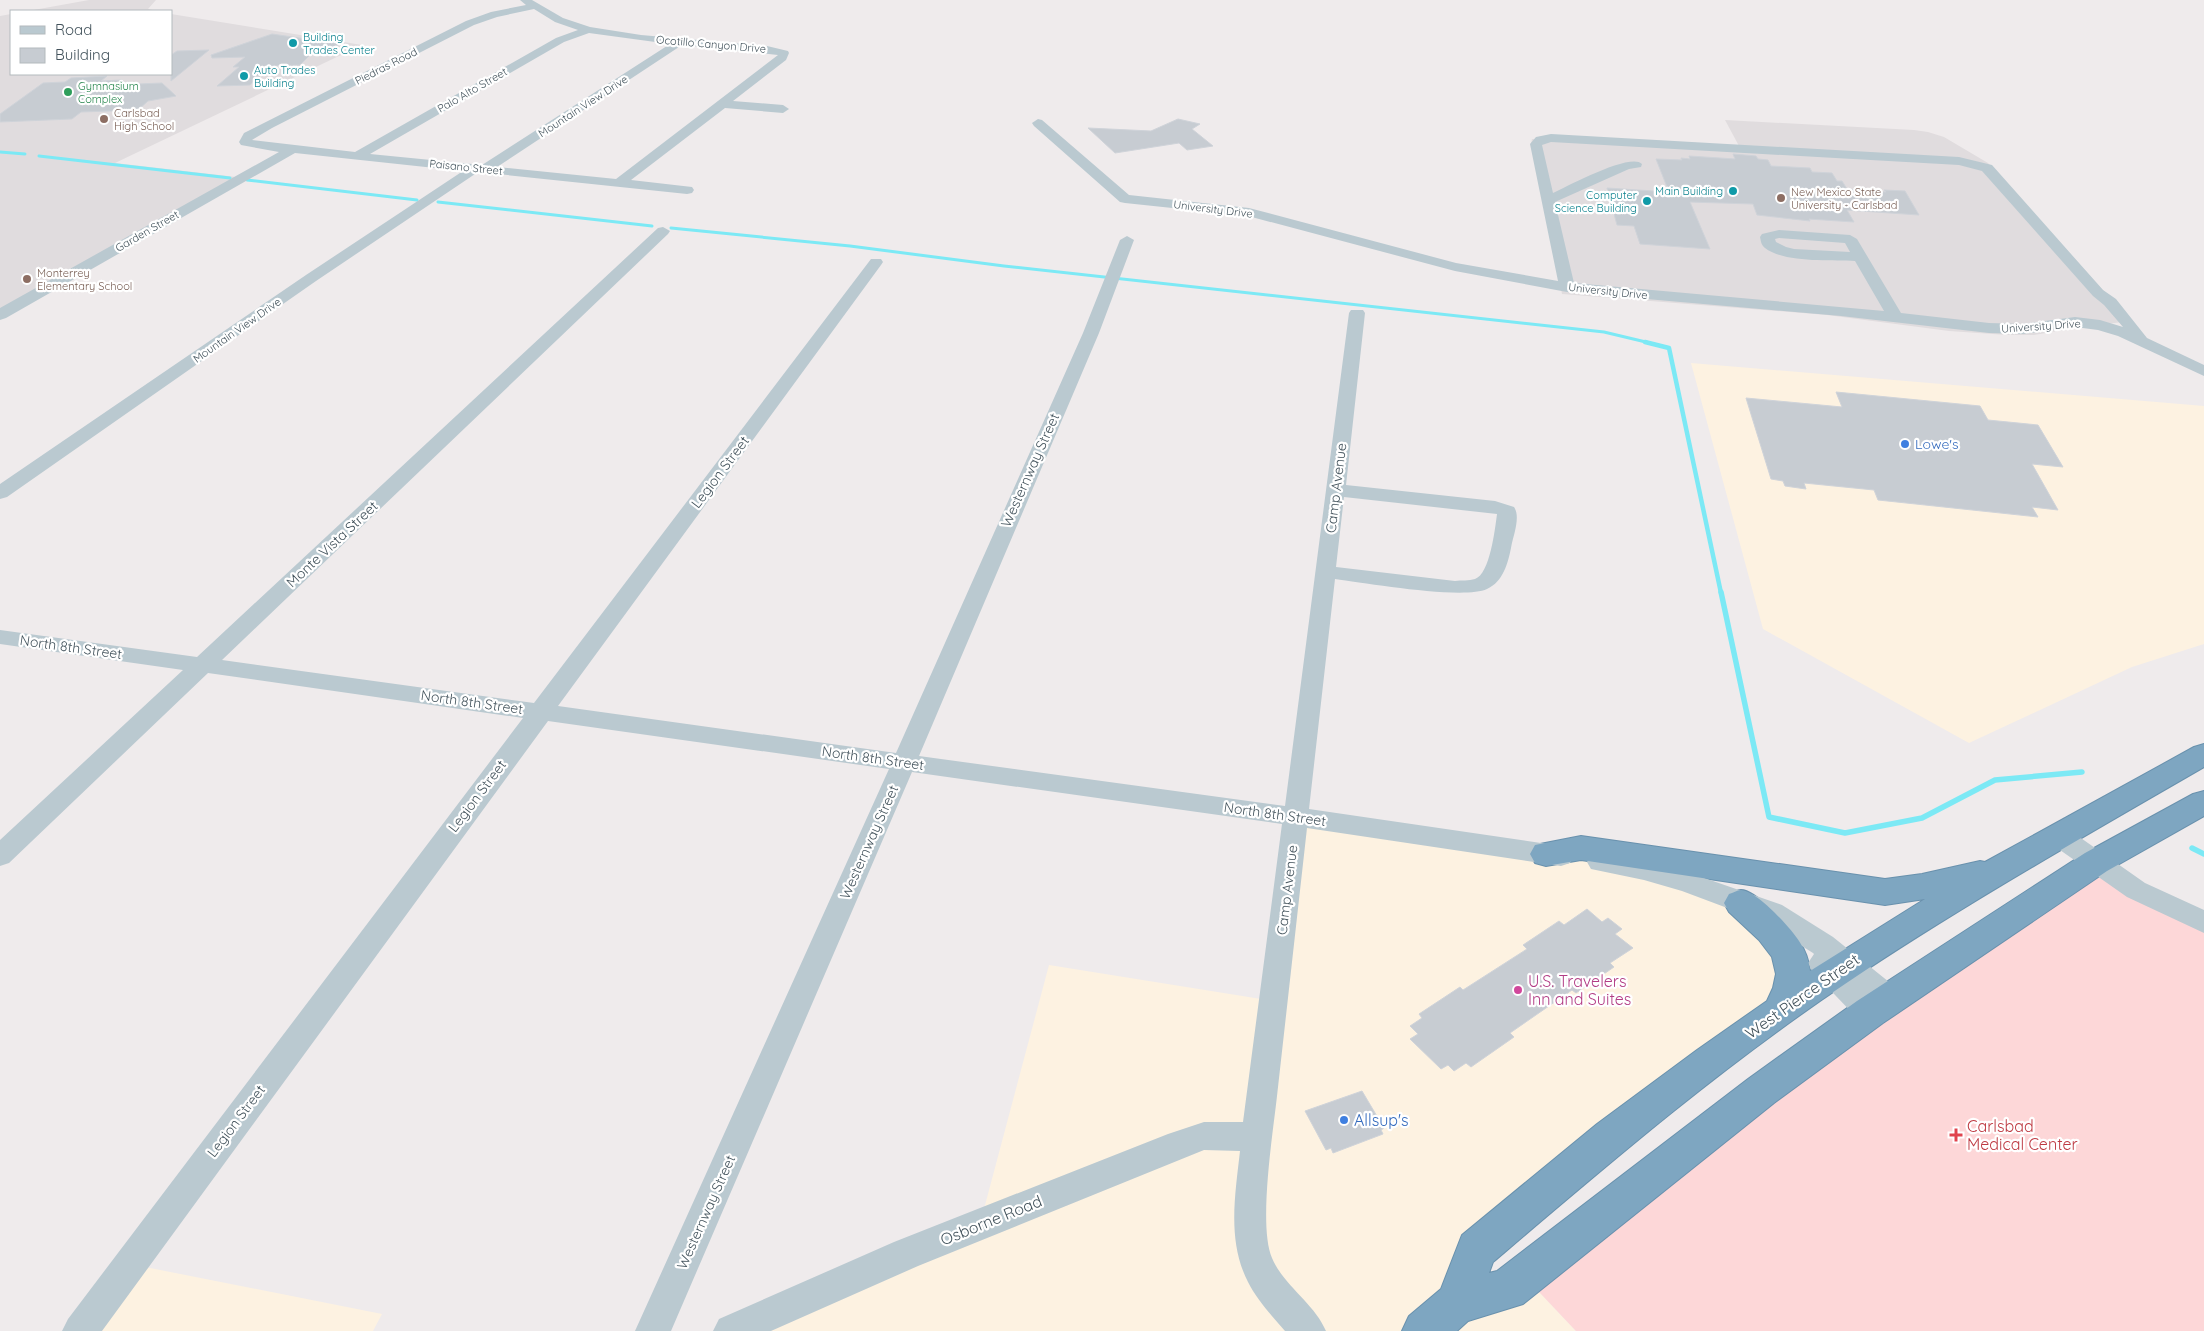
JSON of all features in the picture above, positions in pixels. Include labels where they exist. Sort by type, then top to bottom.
[{"type":"highway","name":"West Pierce Street","points":[[1457,1303],[1477,1249],[1611,1137],[1710,1061],[1840,969],[1998,869],[2204,754]]},
{"type":"highway","name":"West Pierce Street","points":[[1424,1331],[1457,1303],[1508,1289],[1761,1091],[1880,1006],[2096,862],[2204,802]]},
{"type":"highway","points":[[1546,854],[1581,848],[1885,892],[1922,887],[1998,869]]},
{"type":"highway","points":[[1741,903],[1778,937],[1788,950],[1793,977],[1790,989],[1779,1012]]},
{"type":"street","name":"Ocotillo Canyon Drive","points":[[525,0],[566,23],[588,30],[632,37],[767,49],[784,53],[782,58],[618,183]]},
{"type":"street","name":"Piedras Road","points":[[246,142],[248,136],[261,129],[476,21],[496,14],[536,6]]},
{"type":"street","name":"Palo Alto Street","points":[[358,156],[560,40],[588,30]]},
{"type":"street","name":"Mountain View Drive","points":[[0,493],[311,278],[681,41]]},
{"type":"street","points":[[722,104],[783,109]]},
{"type":"street","name":"University Drive","points":[[1038,122],[1125,199],[1249,212],[1431,262],[1514,279],[1567,287],[1841,311],[2004,329],[2075,322],[2100,325],[2116,329],[2204,371]]},
{"type":"street","points":[[1567,287],[1536,144],[1545,138],[1968,162],[1987,168],[2098,293],[2110,302],[2144,343]]},
{"type":"street","name":"Paisano Street","points":[[246,142],[251,145],[687,190]]},
{"type":"street","name":"Garden Street","points":[[0,315],[294,149]]},
{"type":"street","points":[[1548,200],[1626,165],[1636,164]]},
{"type":"street","name":"Monte Vista Street","points":[[0,856],[204,666],[663,231]]},
{"type":"street","points":[[1861,257],[1782,251],[1774,248],[1767,241],[1767,237],[1779,234],[1850,239],[1861,257],[1896,318]]},
{"type":"street","name":"Westernway Street","points":[[653,1331],[1091,333],[1127,240]]},
{"type":"street","name":"Legion Street","points":[[80,1331],[876,262]]},
{"type":"street","points":[[2098,293],[2101,301],[2100,325]]},
{"type":"street","name":"Camp Avenue","points":[[1308,1331],[1260,1271],[1253,1251],[1250,1226],[1257,1137],[1357,313]]},
{"type":"street","points":[[1326,572],[1456,587],[1480,585],[1490,579],[1497,565],[1508,515],[1507,511],[1495,507],[1336,490]]},
{"type":"street","name":"North 8th Street","points":[[2,639],[540,711],[1297,817],[1644,870],[1687,882],[1741,903],[1840,969],[1880,1006]]},
{"type":"street","points":[[2059,836],[2136,890],[2204,922]]},
{"type":"street","name":"Osborne Road","points":[[731,1331],[906,1254],[1179,1144],[1204,1136],[1257,1137]]},
{"type":"shaded area","points":[[89,0],[156,0],[148,9],[152,10],[34,10]]},
{"type":"shaded area","name":"Carlsbad High School","points":[[10,14],[10,75],[172,75],[172,14],[362,45],[115,163],[236,177],[0,310],[0,16]]},
{"type":"shaded area","name":"New Mexico State University - Carlsbad","points":[[1725,120],[1914,130],[1944,137],[1988,163],[2131,321],[2034,335],[2007,335],[1949,331],[1827,315],[1562,294],[1531,144],[1532,139],[1739,146]]},
{"type":"shaded area","points":[[1691,363],[2204,406],[2204,644],[2132,667],[1969,743],[1763,629]]},
{"type":"shaded area","points":[[1297,817],[1644,870],[1763,924],[1790,989],[1477,1249],[1458,1303],[1524,1276],[1576,1331],[731,1331],[980,1224],[1049,965],[1274,1001]]},
{"type":"shaded area","name":"Carlsbad Medical Center","points":[[2096,862],[2204,922],[2204,1331],[1576,1331],[1524,1276]]},
{"type":"shaded area","points":[[130,1264],[382,1314],[373,1331],[80,1331]]},
{"type":"building","points":[[272,34],[340,44],[310,55],[300,65],[271,66],[250,85],[217,86],[239,67],[233,67],[245,57],[212,58],[211,55]]},
{"type":"building","points":[[209,50],[171,81],[172,54],[177,51]]},
{"type":"building","name":"Gymnasium Complex","points":[[107,76],[101,81],[122,80],[115,85],[162,83],[176,96],[148,101],[138,110],[81,112],[72,119],[0,122],[0,114],[43,83],[65,82],[71,78]]},
{"type":"building","points":[[1178,119],[1200,124],[1192,129],[1213,146],[1187,150],[1179,143],[1115,153],[1088,128],[1151,131]]},
{"type":"building","points":[[1733,154],[1756,156],[1758,159],[1768,160],[1771,166],[1810,168],[1812,172],[1832,173],[1837,181],[1842,181],[1847,189],[1886,192],[1884,190],[1905,191],[1919,215],[1847,210],[1854,222],[1809,219],[1810,221],[1757,215],[1753,204],[1690,202],[1710,249],[1640,244],[1634,226],[1617,225],[1607,188],[1669,192],[1656,159],[1682,160],[1681,158],[1690,159],[1689,156],[1735,159]]},
{"type":"building","name":"Lowe's","points":[[1836,392],[1980,406],[1988,420],[2038,425],[2063,467],[2032,464],[2058,510],[2032,507],[2038,517],[1878,500],[1874,490],[1804,483],[1806,489],[1785,486],[1783,481],[1771,479],[1746,398],[1842,407]]},
{"type":"building","name":"U.S. Travelers Inn and Suites","points":[[1587,909],[1602,922],[1608,918],[1622,929],[1615,934],[1633,948],[1610,963],[1614,967],[1576,993],[1572,990],[1510,1033],[1514,1037],[1471,1067],[1466,1063],[1454,1071],[1448,1065],[1441,1069],[1410,1039],[1418,1034],[1410,1026],[1422,1018],[1419,1014],[1460,987],[1463,990],[1527,949],[1523,945],[1559,921],[1564,925]]},
{"type":"building","name":"Allsup's","points":[[1362,1091],[1384,1128],[1381,1130],[1383,1134],[1333,1153],[1331,1148],[1326,1150],[1305,1111]]},
{"type":"waterway","points":[[0,152],[25,154]]},
{"type":"waterway","points":[[39,156],[230,178]]},
{"type":"waterway","points":[[247,180],[417,200]]},
{"type":"waterway","points":[[438,202],[652,226]]},
{"type":"waterway","points":[[671,228],[850,246],[1004,266],[1604,332],[1650,343]]},
{"type":"waterway","points":[[1645,342],[1669,348],[1721,593]]},
{"type":"waterway","points":[[1721,592],[1769,817],[1845,833],[1922,818],[1995,780],[2082,772]]},
{"type":"waterway","points":[[2192,848],[2204,854]]},
{"type":"place","name":"Building Trades Center","points":[[293,43]]},
{"type":"place","name":"Auto Trades Building","points":[[244,76]]},
{"type":"place","name":"Gymnasium Complex","points":[[68,92]]},
{"type":"place","name":"Carlsbad High School","points":[[104,119]]},
{"type":"place","name":"Main Building","points":[[1733,191]]},
{"type":"place","name":"New Mexico State University - Carlsbad","points":[[1781,198]]},
{"type":"place","name":"Computer Science Building","points":[[1647,201]]},
{"type":"place","name":"Monterrey Elementary School","points":[[27,279]]},
{"type":"place","name":"Lowe's","points":[[1905,444]]},
{"type":"place","name":"U.S. Travelers Inn and Suites","points":[[1518,990]]},
{"type":"place","name":"Allsup's","points":[[1344,1120]]},
{"type":"place","name":"Carlsbad Medical Center","points":[[1956,1135]]}]
